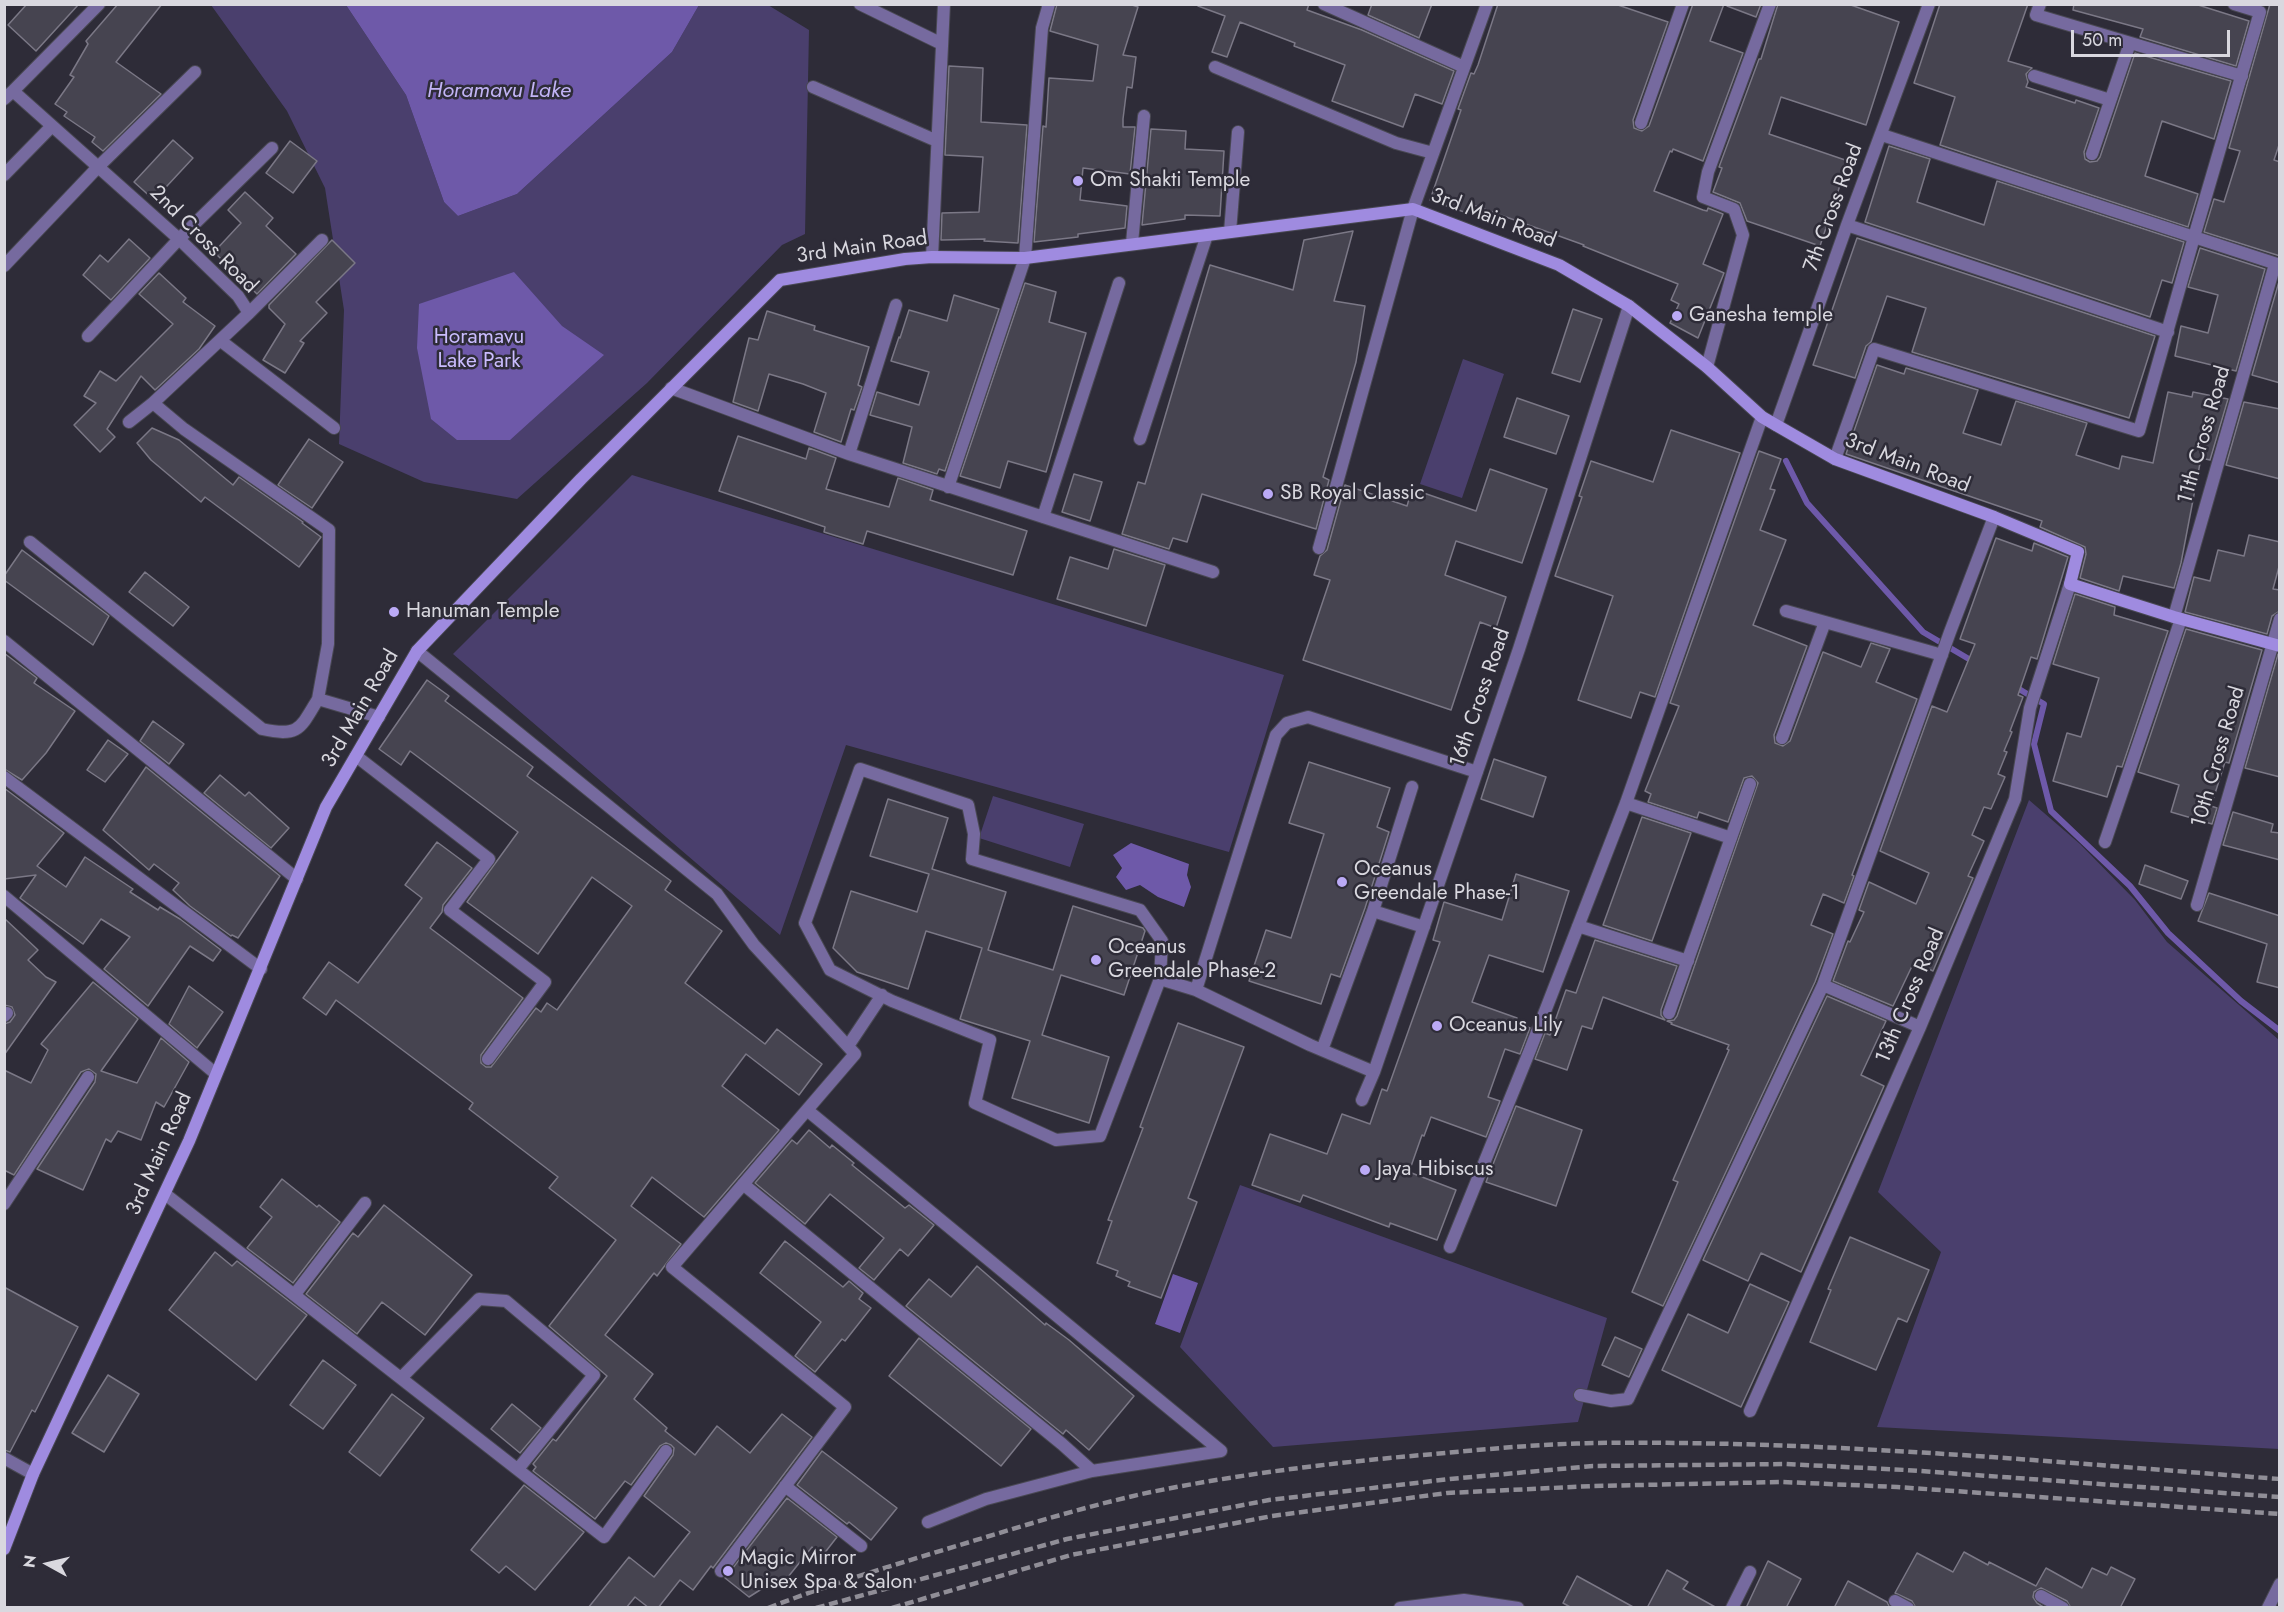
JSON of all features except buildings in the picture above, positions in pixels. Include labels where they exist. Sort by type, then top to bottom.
[{"type":"street","points":[[9,95],[99,4]]},
{"type":"street","points":[[860,4],[942,44]]},
{"type":"street","points":[[932,256],[944,4]]},
{"type":"street","points":[[948,488],[1025,258],[1042,28],[1049,4]]},
{"type":"street","points":[[1324,4],[1464,67]]},
{"type":"street","points":[[1319,548],[1413,209],[1487,4]]},
{"type":"street","points":[[1641,123],[1683,4]]},
{"type":"street","points":[[1707,367],[1743,235],[1734,209],[1703,197],[1708,171],[1770,4]]},
{"type":"street","name":"7th Cross Road","points":[[1776,425],[1929,4]]},
{"type":"street","points":[[2040,4],[2036,15],[2242,76]]},
{"type":"street","points":[[1835,459],[1874,349],[2139,431],[2260,12],[2234,4]]},
{"type":"street","points":[[2092,154],[2130,43]]},
{"type":"street","points":[[1215,68],[1396,143],[1433,153]]},
{"type":"street","points":[[4,266],[98,167],[195,72]]},
{"type":"street","points":[[2034,76],[2110,100]]},
{"type":"street","points":[[813,87],[937,141]]},
{"type":"street","name":"2nd Cross Road","points":[[9,95],[52,126],[179,239],[238,296],[249,314],[153,403],[129,422]]},
{"type":"street","points":[[1132,243],[1144,116]]},
{"type":"street","points":[[4,174],[52,126]]},
{"type":"street","points":[[1230,232],[1238,132]]},
{"type":"street","points":[[1882,135],[2277,264]]},
{"type":"street","points":[[88,336],[179,239],[272,148]]},
{"type":"street","name":"3rd Main Road","points":[[4,1549],[33,1474],[165,1194],[261,969],[326,807],[417,651],[573,487],[780,280],[905,259],[932,256],[1025,258],[1413,209],[1559,265],[1629,306],[1707,367],[1762,417],[1835,459],[2078,552],[2070,584]]},
{"type":"street","points":[[1847,225],[2168,332]]},
{"type":"street","points":[[1140,439],[1207,235]]},
{"type":"street","points":[[249,314],[322,240]]},
{"type":"street","name":"11th Cross Road","points":[[2105,842],[2177,618],[2277,264]]},
{"type":"street","points":[[1043,518],[1119,283]]},
{"type":"street","points":[[849,454],[896,305]]},
{"type":"street","name":"16th Cross Road","points":[[1362,1100],[1374,1072],[1477,772],[1629,306]]},
{"type":"street","points":[[221,341],[334,428]]},
{"type":"street","points":[[671,388],[948,488],[1213,572]]},
{"type":"street","points":[[30,542],[262,729],[284,734],[301,727],[318,699],[328,644],[329,530],[184,429],[153,403]]},
{"type":"street","points":[[1450,1247],[1626,803],[1762,417]]},
{"type":"street","points":[[1580,1395],[1611,1401],[1628,1399],[1823,985],[1950,632],[1994,518]]},
{"type":"street","points":[[2070,584],[2276,646]]},
{"type":"street","name":"13th Cross Road","points":[[1750,1412],[1920,1027],[2015,799],[2030,708],[2070,584]]},
{"type":"street","points":[[1786,611],[1942,655]]},
{"type":"street","name":"10th Cross Road","points":[[2197,905],[2276,646],[2280,619]]},
{"type":"street","points":[[1782,738],[1825,621]]},
{"type":"street","points":[[4,641],[297,879]]},
{"type":"street","points":[[417,651],[717,894],[754,945],[855,1054],[672,1267],[845,1407],[721,1572]]},
{"type":"street","points":[[318,699],[379,717]]},
{"type":"street","points":[[1196,990],[1276,735],[1287,723],[1308,717],[1477,772]]},
{"type":"street","points":[[356,756],[489,859],[450,910],[545,982],[488,1059]]},
{"type":"street","points":[[860,769],[968,805],[974,834],[972,860],[1140,910],[1162,941],[1160,979],[1100,1136],[1056,1140],[975,1104],[990,1040],[882,995],[830,970],[805,923],[860,769]]},
{"type":"street","points":[[4,777],[261,969]]},
{"type":"street","points":[[1669,1013],[1750,784]]},
{"type":"street","points":[[1322,1050],[1373,911],[1412,787]]},
{"type":"street","points":[[1626,803],[1731,838]]},
{"type":"street","points":[[4,896],[216,1074]]},
{"type":"street","points":[[1373,911],[1424,927]]},
{"type":"street","points":[[1578,926],[1688,961]]},
{"type":"street","points":[[1160,979],[1196,990],[1374,1072]]},
{"type":"street","points":[[1823,985],[1920,1027]]},
{"type":"street","points":[[848,1046],[882,995]]},
{"type":"street","points":[[4,1204],[88,1077]]},
{"type":"street","points":[[807,1110],[1221,1451],[1092,1471],[986,1499],[928,1522]]},
{"type":"street","points":[[743,1184],[1092,1471]]},
{"type":"street","points":[[165,1194],[604,1537],[666,1451]]},
{"type":"street","points":[[295,1294],[365,1203]]},
{"type":"street","points":[[401,1378],[479,1299],[506,1301],[594,1375],[518,1469]]},
{"type":"street","points":[[4,1458],[33,1474]]},
{"type":"street","points":[[785,1486],[861,1546]]},
{"type":"street","points":[[1732,1608],[1750,1572]]},
{"type":"street","points":[[2268,1608],[2280,1584]]},
{"type":"street","points":[[2041,1596],[2063,1608]]},
{"type":"street","points":[[1400,1608],[1464,1600],[1490,1606],[1518,1608]]},
{"type":"street","points":[[1895,1601],[1908,1608]]},
{"type":"green space","name":"Horamavu Lake Park","points":[[211,5],[346,5],[406,95],[444,202],[458,216],[517,194],[672,52],[699,5],[768,5],[809,30],[805,234],[782,245],[647,383],[517,499],[424,482],[339,444],[344,310],[325,188],[287,111]]},
{"type":"green space","points":[[1463,359],[1504,374],[1462,498],[1420,484]]},
{"type":"green space","points":[[632,475],[1284,675],[1229,852],[846,745],[780,935],[453,654]]},
{"type":"green space","points":[[993,796],[1084,824],[1070,867],[979,838]]},
{"type":"green space","points":[[2029,800],[2080,844],[2135,900],[2167,942],[2279,1040],[2279,1449],[1877,1427],[1941,1252],[1878,1192]]},
{"type":"green space","points":[[1240,1185],[1607,1318],[1578,1422],[1273,1447],[1180,1347]]},
{"type":"water","name":"Horamavu Lake","points":[[346,5],[699,5],[672,52],[517,194],[458,216],[444,202],[406,95]]},
{"type":"water","points":[[514,272],[562,326],[604,355],[510,440],[457,440],[431,419],[417,348],[419,304]]},
{"type":"water","points":[[1131,843],[1189,864],[1187,875],[1191,887],[1184,907],[1158,897],[1140,885],[1126,890],[1116,877],[1122,868],[1113,855]]},
{"type":"water","points":[[1173,1274],[1198,1283],[1180,1333],[1155,1324]]},
{"type":"waterway","points":[[1786,461],[1807,503],[1923,632],[1974,662]]},
{"type":"waterway","points":[[2014,686],[2044,704],[2034,744],[2051,811],[2130,886],[2168,933],[2241,1001],[2280,1031]]},
{"type":"railway","points":[[768,1608],[844,1581],[995,1534],[1084,1508],[1151,1492],[1292,1469],[1494,1449],[1595,1443],[1767,1445],[2023,1459],[2280,1479]]},
{"type":"railway","points":[[816,1608],[1067,1539],[1269,1500],[1450,1479],[1593,1466],[1786,1464],[1906,1470],[2280,1497]]},
{"type":"railway","points":[[892,1608],[1071,1555],[1272,1516],[1447,1493],[1593,1486],[1783,1482],[1897,1487],[2280,1514]]},
{"type":"place","name":"Om Shakti Temple","points":[[1078,181]]},
{"type":"place","name":"Ganesha temple","points":[[1677,316]]},
{"type":"place","name":"SB Royal Classic","points":[[1268,494]]},
{"type":"place","name":"Hanuman Temple","points":[[394,612]]},
{"type":"place","name":"Oceanus Greendale Phase-1","points":[[1342,882]]},
{"type":"place","name":"Oceanus Greendale Phase-2","points":[[1096,960]]},
{"type":"place","name":"Oceanus Lily","points":[[1437,1026]]},
{"type":"place","name":"Jaya Hibiscus","points":[[1365,1170]]},
{"type":"place","name":"Magic Mirror Unisex Spa & Salon","points":[[728,1571]]}]
